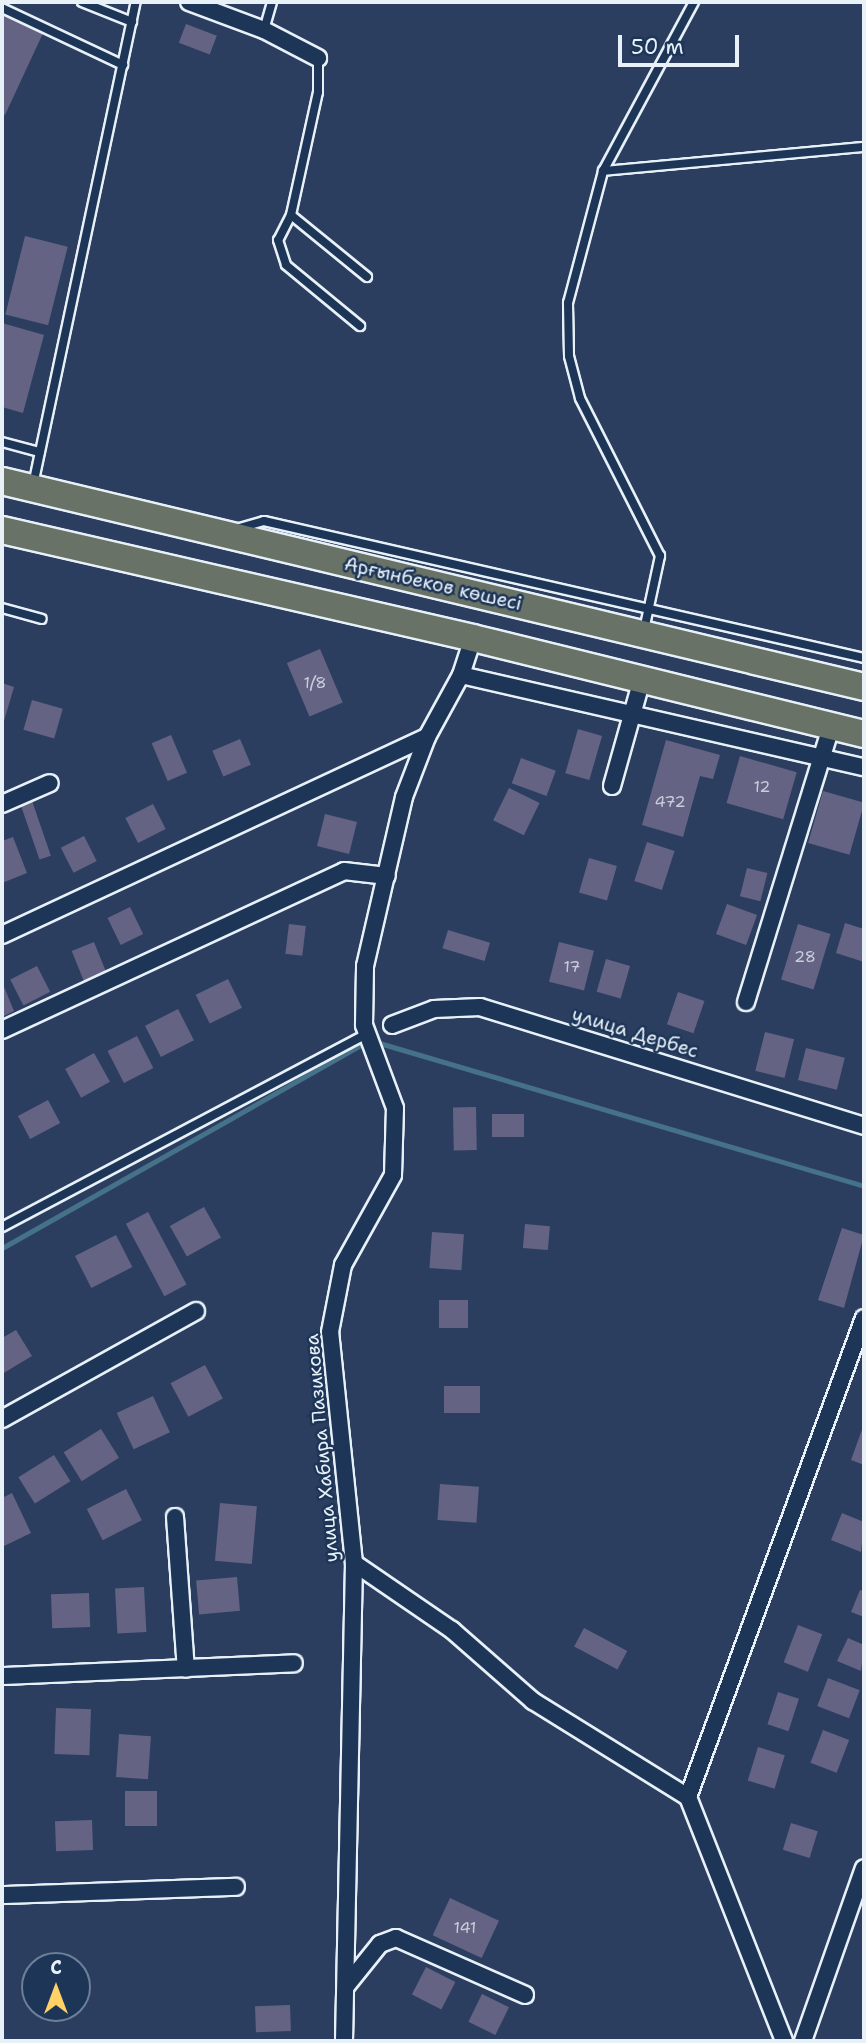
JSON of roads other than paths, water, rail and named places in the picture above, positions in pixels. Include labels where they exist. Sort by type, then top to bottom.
[{"type":"main road","name":"Арғынбеков көшесі","points":[[2,481],[221,533],[646,621],[864,687]]},
{"type":"main road","points":[[2,530],[473,638],[864,734]]},
{"type":"street","points":[[189,2],[264,30],[318,58]]},
{"type":"street","name":"улица Хабира Пазикова","points":[[344,2041],[355,1563],[330,1332],[343,1265],[393,1175],[395,1108],[367,1034],[365,966],[404,797],[427,737],[461,675],[473,638]]},
{"type":"street","points":[[461,675],[864,766]]},
{"type":"street","points":[[612,786],[642,679]]},
{"type":"street","points":[[746,1002],[831,727]]},
{"type":"street","points":[[2,935],[427,737]]},
{"type":"street","points":[[2,804],[50,783]]},
{"type":"street","points":[[2,1030],[152,964],[344,871],[387,876]]},
{"type":"street","name":"улица Дербес","points":[[392,1025],[434,1009],[480,1007],[864,1126]]},
{"type":"street","points":[[2,1419],[196,1311]]},
{"type":"street","points":[[688,1797],[864,1318]]},
{"type":"street","points":[[175,1517],[186,1669]]},
{"type":"street","points":[[355,1563],[452,1630],[533,1701],[688,1797],[784,2041]]},
{"type":"street","points":[[2,1675],[294,1663]]},
{"type":"street","points":[[803,2041],[864,1868]]},
{"type":"street","points":[[2,1895],[236,1887]]},
{"type":"street","points":[[347,1985],[380,1944],[396,1938],[525,1995]]},
{"type":"lane","points":[[82,2],[132,22]]},
{"type":"lane","points":[[32,488],[136,2]]},
{"type":"lane","points":[[264,30],[272,2]]},
{"type":"lane","points":[[694,2],[603,171],[568,303],[569,356],[580,398],[660,556],[646,621],[864,657]]},
{"type":"lane","points":[[2,8],[123,65]]},
{"type":"lane","points":[[318,58],[318,92],[291,215],[278,240],[286,265],[360,326]]},
{"type":"lane","points":[[603,171],[864,147]]},
{"type":"lane","points":[[291,215],[367,277]]},
{"type":"lane","points":[[2,442],[40,452]]},
{"type":"lane","points":[[2,608],[42,619]]},
{"type":"lane","points":[[2,1227],[367,1034]]},
{"type":"waterway","points":[[2,1248],[369,1040],[864,1186]]}]
